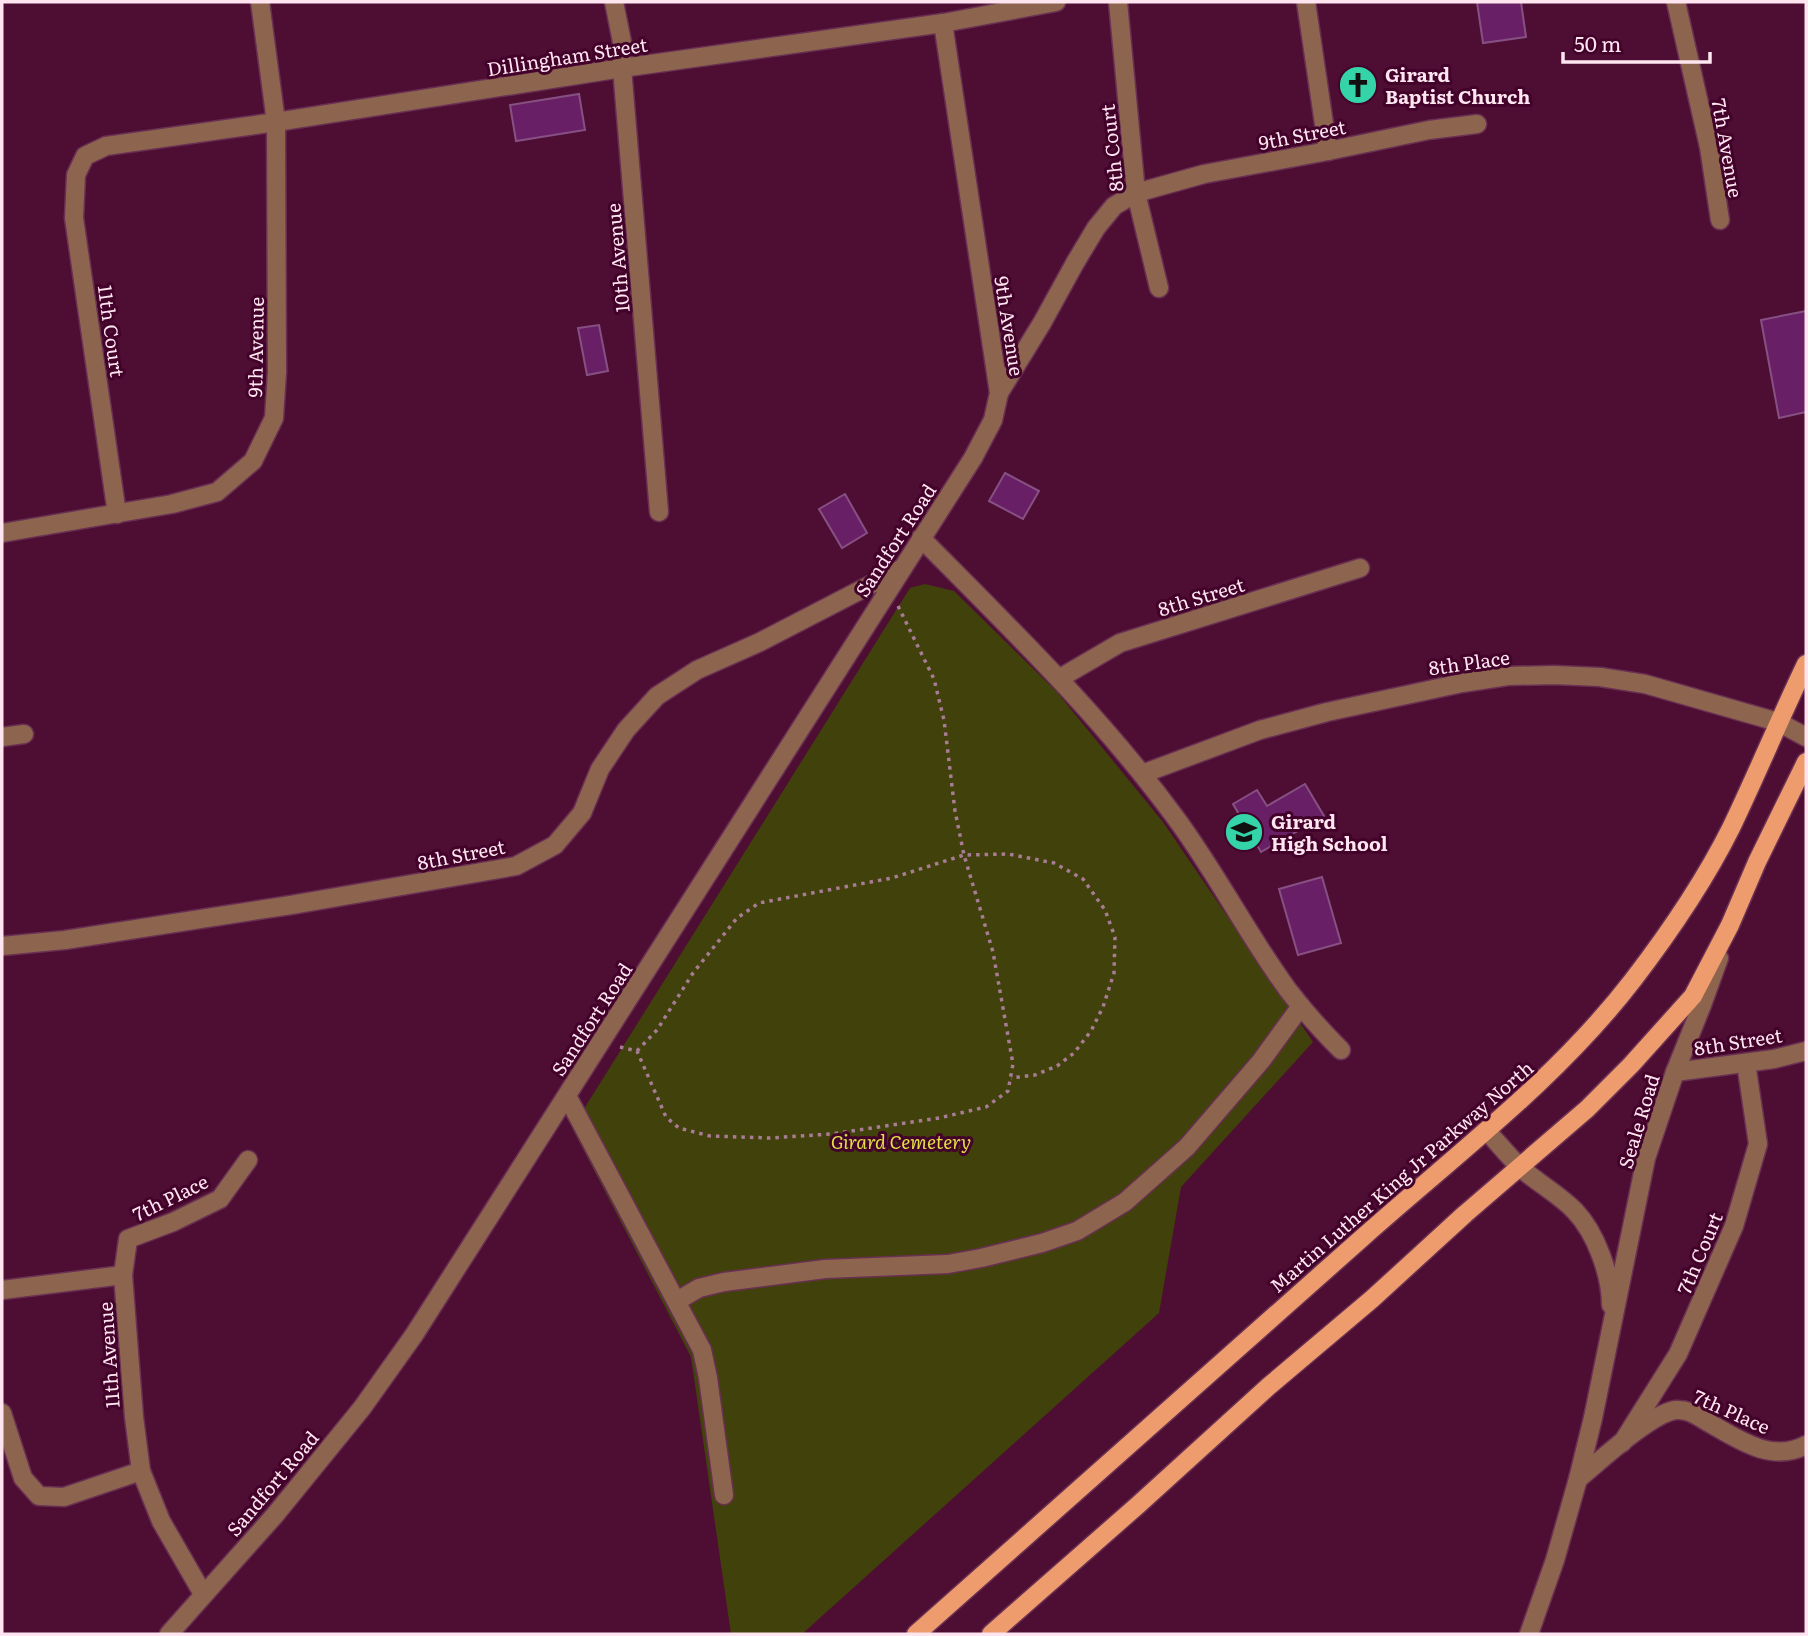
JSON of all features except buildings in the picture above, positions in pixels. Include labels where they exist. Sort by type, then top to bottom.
[{"type":"main road","name":"Martin Luther King Jr Parkway North","points":[[916,1634],[1384,1218],[1487,1131],[1571,1052],[1609,1009],[1684,908],[1730,830],[1806,664]]},
{"type":"main road","points":[[991,1634],[1596,1100],[1631,1065],[1693,996],[1730,925],[1757,862],[1806,762]]},
{"type":"street","points":[[260,2],[276,122]]},
{"type":"street","name":"10th Avenue","points":[[614,2],[622,42],[659,512]]},
{"type":"street","name":"Dillingham Street","points":[[85,156],[106,146],[622,68],[943,23],[961,10],[1056,2]]},
{"type":"street","name":"8th Court","points":[[1118,2],[1136,193],[1159,288]]},
{"type":"street","points":[[1306,2],[1328,151]]},
{"type":"street","name":"7th Avenue","points":[[1676,2],[1709,147],[1720,220]]},
{"type":"street","name":"9th Avenue","points":[[943,23],[999,393]]},
{"type":"street","name":"9th Avenue","points":[[117,514],[217,492],[253,461],[274,418],[277,372],[276,122]]},
{"type":"street","name":"9th Street","points":[[1136,193],[1204,174],[1429,130],[1476,124]]},
{"type":"street","name":"11th Court","points":[[85,156],[76,175],[74,218],[117,514]]},
{"type":"street","name":"9th Avenue","points":[[999,393],[1096,228],[1114,206],[1136,193]]},
{"type":"street","name":"Sandfort Road","points":[[169,1634],[275,1515],[362,1408],[414,1335],[978,449],[993,420],[999,393]]},
{"type":"street","points":[[2,533],[117,514]]},
{"type":"street","points":[[921,538],[1060,678],[1142,774],[1214,873],[1288,989],[1341,1050]]},
{"type":"street","name":"8th Street","points":[[1060,678],[1120,643],[1360,568]]},
{"type":"street","name":"8th Street","points":[[2,946],[65,940],[278,907],[516,866],[555,845],[582,813],[600,769],[626,730],[657,696],[697,670],[760,642],[901,569]]},
{"type":"street","name":"8th Place","points":[[1142,774],[1260,730],[1327,712],[1462,682],[1508,676],[1554,675],[1645,684],[1778,722],[1806,737]]},
{"type":"street","points":[[2,737],[24,734]]},
{"type":"street","name":"Seale Road","points":[[1529,1634],[1555,1560],[1578,1479],[1611,1336],[1646,1158],[1730,925]]},
{"type":"street","points":[[677,1301],[699,1288],[724,1282],[825,1269],[948,1264],[1042,1243],[1077,1231],[1125,1202],[1187,1147],[1261,1061],[1301,1006]]},
{"type":"street","name":"8th Street","points":[[1675,1072],[1774,1059],[1806,1051]]},
{"type":"street","name":"7th Court","points":[[1622,1443],[1678,1354],[1734,1226],[1758,1144],[1746,1063]]},
{"type":"street","points":[[567,1096],[702,1350],[724,1495]]},
{"type":"street","name":"Seale Road","points":[[1487,1131],[1520,1167],[1574,1209],[1589,1228],[1611,1290],[1611,1336]]},
{"type":"street","name":"7th Place","points":[[123,1275],[128,1240],[220,1199],[248,1160]]},
{"type":"street","name":"11th Avenue","points":[[2,1290],[123,1275],[141,1471],[161,1521],[203,1594]]},
{"type":"street","name":"7th Place","points":[[1578,1479],[1652,1419],[1674,1410],[1688,1411],[1742,1443],[1780,1453],[1806,1445]]},
{"type":"street","points":[[2,1413],[23,1478],[39,1496],[64,1497],[141,1471]]},
{"type":"path","points":[[638,1051],[666,1117],[679,1128],[710,1136],[770,1138],[831,1134],[940,1118],[986,1107],[1008,1091],[1013,1063],[993,952],[964,855],[955,811],[944,720],[934,679],[889,589]]},
{"type":"path","points":[[638,1051],[657,1030],[692,974],[737,918],[759,903],[892,878],[964,855],[1008,854],[1054,863],[1083,879],[1105,910],[1115,937],[1114,973],[1103,1007],[1091,1031],[1074,1053],[1056,1066],[1035,1075],[1010,1078]]},
{"type":"path","points":[[602,1043],[638,1051]]},
{"type":"green space","name":"Girard Cemetery","points":[[925,584],[954,591],[1056,691],[1163,822],[1313,1042],[1181,1187],[1159,1313],[802,1634],[731,1634],[691,1357],[572,1128],[910,588]]},
{"type":"place","name":"Girard Baptist Church","points":[[1358,85]]},
{"type":"place","name":"Girard High School","points":[[1244,832]]}]
